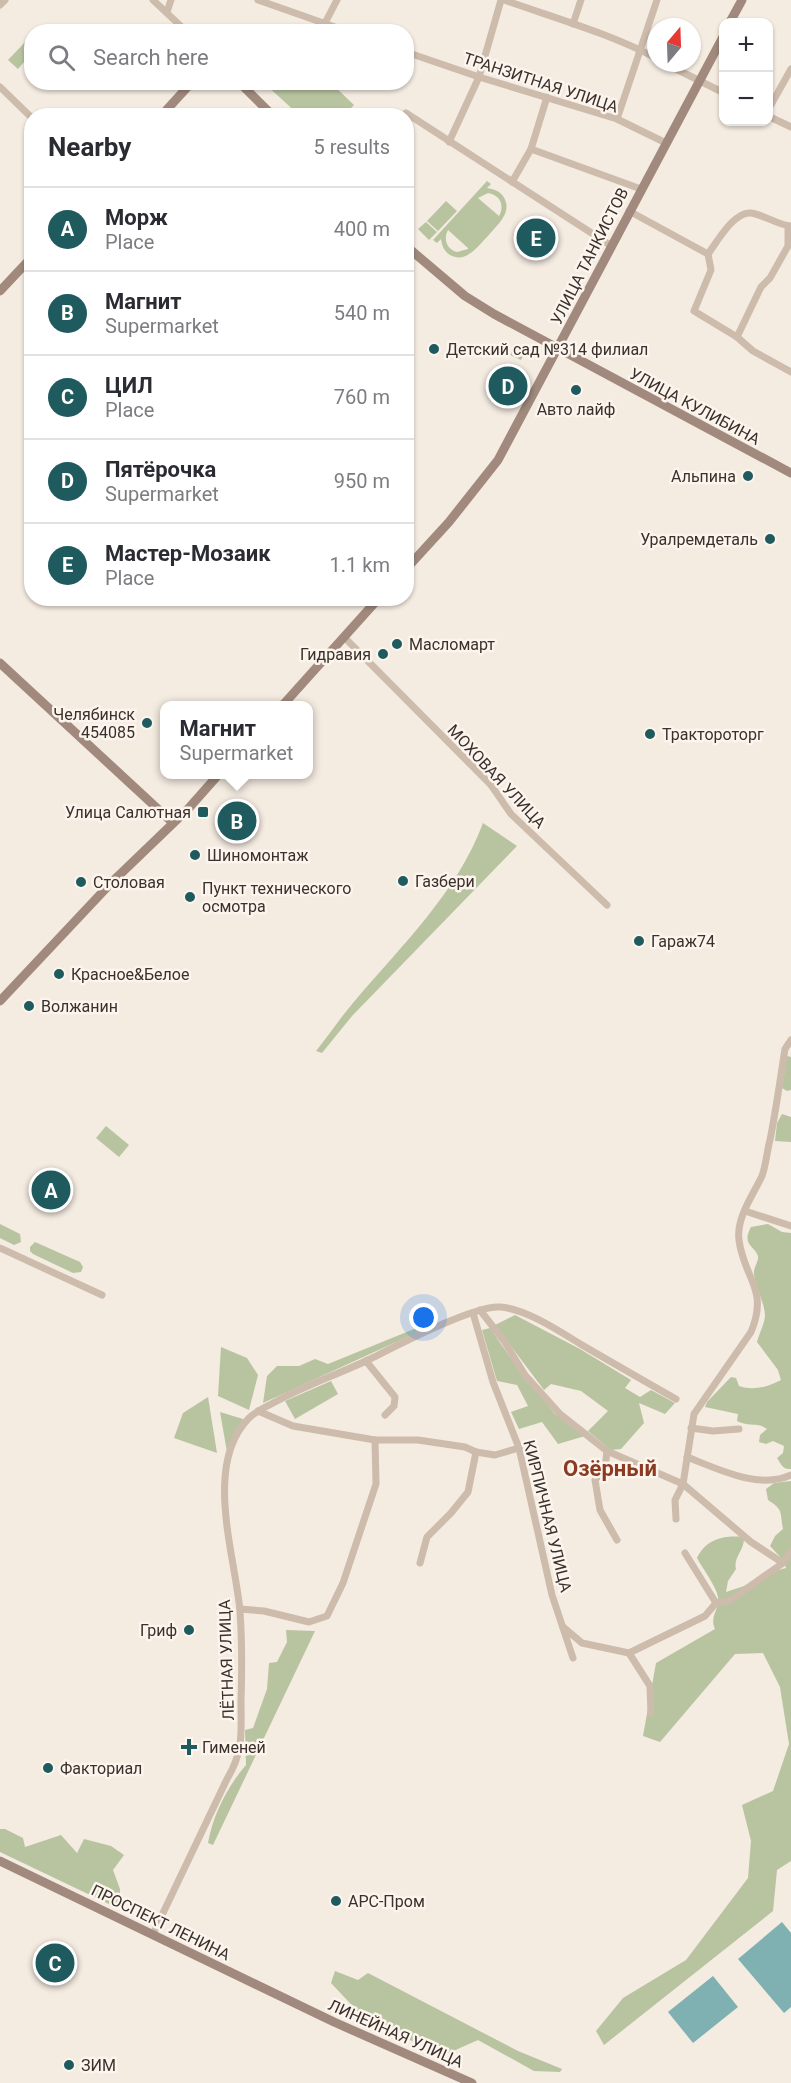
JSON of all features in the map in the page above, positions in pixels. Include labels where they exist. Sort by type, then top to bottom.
[{"type":"street","points":[[0,5],[5,0]]},
{"type":"street","points":[[153,0],[179,24]]},
{"type":"street","points":[[167,12],[171,0]]},
{"type":"street","points":[[258,0],[325,23],[337,0]]},
{"type":"street","points":[[449,142],[478,77],[503,0],[647,53]]},
{"type":"street","points":[[573,24],[581,0]]},
{"type":"street","points":[[617,119],[657,0]]},
{"type":"street","points":[[732,18],[742,0]]},
{"type":"street","name":"УЛИЦА ТАНКИСТОВ","points":[[414,560],[449,522],[498,460],[719,43]]},
{"type":"street","name":"ТРАНЗИТНАЯ УЛИЦА","points":[[414,55],[478,77],[617,119],[666,143]]},
{"type":"street","points":[[773,101],[791,69]]},
{"type":"street","points":[[682,72],[719,91]]},
{"type":"street","points":[[0,87],[24,110]]},
{"type":"street","points":[[168,108],[185,90]]},
{"type":"street","points":[[247,90],[265,108]]},
{"type":"street","points":[[512,182],[531,148],[547,97]]},
{"type":"street","points":[[414,118],[610,246]]},
{"type":"street","points":[[773,119],[791,128]]},
{"type":"street","points":[[531,148],[640,189]]},
{"type":"street","points":[[629,211],[708,254]]},
{"type":"street","points":[[737,337],[761,287],[770,278],[788,246],[789,226],[749,212],[739,215],[725,229],[708,254],[711,270],[694,312],[737,337],[753,351],[791,372]]},
{"type":"street","name":"УЛИЦА КУЛИБИНА","points":[[414,253],[465,297],[557,350],[791,473]]},
{"type":"street","points":[[0,291],[24,266]]},
{"type":"street","points":[[286,701],[373,606]]},
{"type":"street","name":"МОХОВАЯ УЛИЦА","points":[[344,637],[491,785],[511,814],[607,904]]},
{"type":"street","points":[[0,663],[173,824]]},
{"type":"street","points":[[0,1001],[214,779]]},
{"type":"street","points":[[676,1519],[675,1500],[683,1484],[691,1428],[697,1408],[751,1332],[756,1319],[759,1304],[739,1239],[739,1228],[763,1172],[785,1049],[791,1040]]},
{"type":"street","points":[[745,1212],[790,1225]]},
{"type":"street","points":[[0,1248],[102,1295]]},
{"type":"street","points":[[258,1411],[299,1389],[366,1361],[412,1337],[476,1312],[498,1307],[515,1310],[550,1327],[676,1399]]},
{"type":"street","points":[[476,1312],[504,1341],[525,1375],[560,1414],[607,1451],[683,1484],[751,1542],[783,1563]]},
{"type":"street","name":"КИРПИЧНАЯ УЛИЦА","points":[[476,1312],[493,1382],[519,1448],[552,1595],[573,1658]]},
{"type":"street","points":[[366,1361],[395,1397],[394,1406],[385,1415]]},
{"type":"street","points":[[258,1411],[293,1426],[375,1440],[418,1440],[495,1455],[519,1448]]},
{"type":"street","name":"ЛЁТНАЯ УЛИЦА","points":[[153,1934],[227,1779],[237,1763],[241,1744],[240,1609],[224,1497],[224,1475],[228,1457],[238,1434],[248,1419],[258,1411]]},
{"type":"street","points":[[691,1428],[713,1431],[740,1430]]},
{"type":"street","points":[[240,1609],[264,1611],[309,1622],[327,1616],[343,1583],[376,1484],[375,1440]]},
{"type":"street","points":[[607,1451],[605,1469],[595,1480],[600,1510],[617,1540]]},
{"type":"street","points":[[420,1563],[427,1537],[468,1492],[476,1452]]},
{"type":"street","points":[[687,1457],[757,1480],[786,1478],[791,1475]]},
{"type":"street","points":[[563,1627],[582,1642],[629,1653],[705,1616],[716,1603],[729,1601],[783,1563],[791,1551]]},
{"type":"street","points":[[686,1553],[716,1603]]},
{"type":"street","points":[[629,1653],[650,1686],[651,1713]]},
{"type":"street","name":"ПРОСПЕКТ ЛЕНИНА","points":[[0,1861],[308,2009]]},
{"type":"street","name":"ЛИНЕЙНАЯ УЛИЦА","points":[[308,2009],[472,2083]]},
{"type":"green space","points":[[24,43],[24,62],[18,69],[8,60]]},
{"type":"green space","points":[[272,90],[338,90],[354,105],[351,108],[291,108]]},
{"type":"green space","points":[[487,181],[491,184],[487,188],[496,190],[503,196],[507,207],[503,218],[471,253],[461,257],[450,255],[446,252],[441,239],[437,243],[433,240]],"holes":[[[488,193],[496,196],[500,201],[502,208],[499,216],[478,198]],[[448,230],[468,248],[468,249],[457,252],[451,249],[446,241]]]},
{"type":"green space","points":[[446,201],[457,211],[438,231],[427,221]]},
{"type":"green space","points":[[426,222],[437,232],[429,240],[418,229]]},
{"type":"green space","points":[[516,344],[527,349],[521,360],[510,355]]},
{"type":"green space","points":[[483,823],[517,846],[352,1016],[322,1053],[316,1051],[348,1009],[443,896],[472,848]]},
{"type":"green space","points":[[787,1056],[791,1057],[791,1090],[787,1091],[782,1088]]},
{"type":"green space","points":[[782,1114],[791,1117],[791,1142],[775,1141],[777,1123]]},
{"type":"green space","points":[[106,1126],[129,1145],[119,1157],[96,1138]]},
{"type":"green space","points":[[0,1224],[20,1234],[21,1242],[14,1245],[0,1238]]},
{"type":"green space","points":[[768,1224],[782,1232],[791,1233],[791,1469],[784,1468],[777,1458],[783,1453],[784,1446],[773,1441],[766,1444],[759,1442],[760,1435],[767,1429],[737,1421],[738,1414],[705,1407],[731,1377],[736,1378],[739,1386],[750,1388],[766,1386],[781,1380],[778,1370],[757,1342],[765,1315],[754,1274],[758,1256],[747,1238],[751,1227]]},
{"type":"green space","points":[[35,1242],[80,1262],[83,1267],[81,1272],[73,1273],[33,1254],[30,1247]]},
{"type":"green space","points":[[515,1315],[580,1349],[631,1380],[625,1388],[640,1397],[651,1390],[675,1403],[665,1414],[639,1403],[644,1423],[621,1449],[611,1450],[588,1431],[608,1411],[581,1391],[551,1384],[544,1390],[495,1325]]},
{"type":"green space","points":[[419,1327],[420,1331],[263,1403],[267,1376],[277,1366],[299,1366],[315,1359],[328,1364]]},
{"type":"green space","points":[[490,1328],[555,1414],[585,1436],[558,1444],[542,1422],[519,1429],[511,1412],[528,1406],[517,1385],[497,1381],[482,1330]]},
{"type":"green space","points":[[221,1347],[247,1358],[258,1375],[249,1410],[218,1396]]},
{"type":"green space","points":[[331,1381],[338,1394],[295,1419],[285,1401]]},
{"type":"green space","points":[[208,1397],[217,1453],[174,1438],[183,1413]]},
{"type":"green space","points":[[220,1412],[243,1419],[227,1452]]},
{"type":"green space","points":[[791,1481],[791,1861],[777,1870],[773,1911],[604,2045],[596,2031],[623,1998],[686,1960],[748,1878],[751,1841],[742,1805],[773,1791],[789,1744],[780,1687],[763,1653],[735,1654],[660,1742],[643,1736],[656,1663],[715,1629],[713,1620],[718,1605],[717,1593],[697,1558],[705,1546],[711,1542],[729,1537],[744,1537],[743,1546],[736,1561],[736,1569],[728,1581],[726,1592],[744,1586],[766,1573],[786,1568],[784,1561],[770,1546],[775,1536],[783,1529],[780,1512],[777,1506],[768,1500],[766,1489],[774,1483]]},
{"type":"green space","points":[[286,1630],[315,1631],[213,1845],[208,1843],[213,1822],[227,1792],[246,1765],[245,1730],[253,1728],[267,1689],[269,1663],[277,1662],[287,1642]]},
{"type":"green space","points":[[0,1829],[5,1829],[23,1838],[25,1847],[61,1835],[77,1853],[84,1839],[111,1846],[124,1855],[113,1870],[120,1889],[120,1902],[111,1905],[0,1852]]},
{"type":"green space","points":[[335,1971],[358,1980],[368,1973],[518,2051],[562,2069],[560,2072],[534,2071],[478,2040],[442,2056],[362,2016],[331,1983]]},
{"type":"water","points":[[782,1922],[791,1933],[791,2007],[784,2013],[738,1959]]},
{"type":"water","points":[[713,1976],[738,2007],[693,2043],[668,2012]]},
{"type":"place","name":"Мастер-Мозаик","points":[[536,238]]},
{"type":"place","name":"Детский сад №314 филиал","points":[[434,349]]},
{"type":"place","name":"Пятёрочка","points":[[508,386]]},
{"type":"place","name":"Авто лайф","points":[[576,390]]},
{"type":"place","name":"Альпина","points":[[748,476]]},
{"type":"place","name":"Уралремдеталь","points":[[770,539]]},
{"type":"place","name":"Масломарт","points":[[397,644]]},
{"type":"place","name":"Гидравия","points":[[383,654]]},
{"type":"place","name":"Челябинск 454085","points":[[147,723]]},
{"type":"place","name":"Трактороторг","points":[[650,734]]},
{"type":"place","name":"Улица Салютная","points":[[203,812]]},
{"type":"place","name":"Магнит","points":[[237,821]]},
{"type":"place","name":"Шиномонтаж","points":[[195,855]]},
{"type":"place","name":"Газбери","points":[[403,881]]},
{"type":"place","name":"Столовая","points":[[81,882]]},
{"type":"place","name":"Пункт технического осмотра","points":[[190,897]]},
{"type":"place","name":"Гараж74","points":[[639,941]]},
{"type":"place","name":"Красное&Белое","points":[[59,974]]},
{"type":"place","name":"Волжанин","points":[[29,1006]]},
{"type":"place","name":"Морж","points":[[51,1190]]},
{"type":"place","name":"Гриф","points":[[189,1630]]},
{"type":"place","name":"Гименей","points":[[189,1747]]},
{"type":"place","name":"Факториал","points":[[48,1768]]},
{"type":"place","name":"АРС-Пром","points":[[336,1901]]},
{"type":"place","name":"ЦИЛ","points":[[55,1963]]},
{"type":"place","name":"ЗИМ","points":[[69,2065]]},
{"type":"district","name":"Озёрный","points":[[610,1468]]}]
